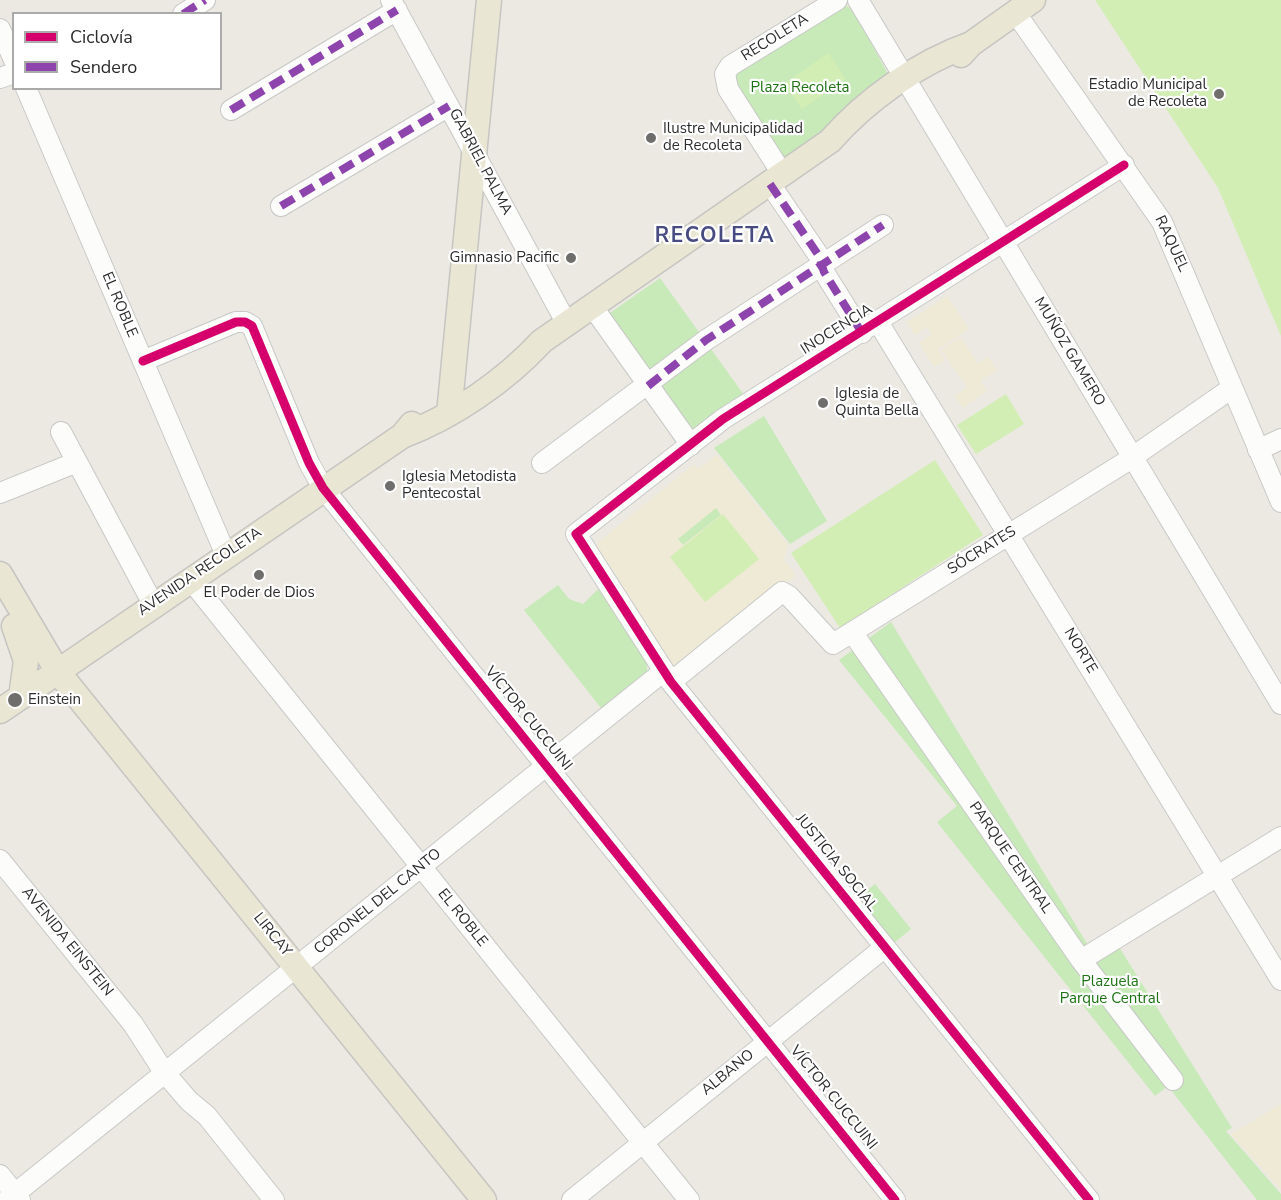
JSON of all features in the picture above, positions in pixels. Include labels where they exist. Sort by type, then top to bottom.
[{"type":"main road","points":[[450,403],[489,0]]},
{"type":"main road","name":"AVENIDA RECOLETA","points":[[0,711],[323,488],[402,436],[430,426],[450,403],[523,361],[542,341],[830,141],[857,132],[909,86],[951,66],[970,44],[1024,6]]},
{"type":"main road","points":[[0,574],[57,672]]},
{"type":"main road","points":[[0,594],[26,661],[21,697]]},
{"type":"main road","points":[[14,626],[35,653],[57,672]]},
{"type":"main road","name":"LIRCAY","points":[[57,672],[484,1200]]},
{"type":"street","points":[[186,12],[205,0]]},
{"type":"street","name":"RECOLETA","points":[[776,179],[728,89],[725,81],[726,71],[837,0]]},
{"type":"street","name":"MUÑOZ GAMERO","points":[[858,0],[1281,705]]},
{"type":"street","points":[[231,110],[394,5]]},
{"type":"street","name":"GABRIEL PALMA","points":[[394,5],[567,324]]},
{"type":"street","name":"RAQUEL","points":[[1024,6],[1167,231],[1281,502]]},
{"type":"street","points":[[0,29],[12,56]]},
{"type":"street","name":"EL ROBLE","points":[[27,90],[226,555]]},
{"type":"street","points":[[280,206],[450,106]]},
{"type":"street","name":"INOCENCIA","points":[[576,534],[734,412],[870,328],[1124,165]]},
{"type":"street","name":"NORTE","points":[[776,179],[822,264],[870,328],[1008,534],[1281,980]]},
{"type":"street","points":[[542,463],[648,386],[706,340],[884,225]]},
{"type":"street","points":[[592,306],[691,445]]},
{"type":"street","name":"VÍCTOR CUCCUINI","points":[[143,361],[236,322],[249,324],[254,330],[309,463],[323,488],[895,1200]]},
{"type":"street","name":"SÓCRATES","points":[[833,644],[1133,458],[1232,388]]},
{"type":"street","points":[[61,432],[153,604]]},
{"type":"street","points":[[1258,450],[1281,439]]},
{"type":"street","points":[[0,493],[77,462]]},
{"type":"street","name":"JUSTICIA SOCIAL","points":[[576,534],[668,676],[1089,1200]]},
{"type":"street","name":"EL ROBLE","points":[[190,579],[689,1200]]},
{"type":"street","name":"CORONEL DEL CANTO","points":[[14,1198],[170,1068],[546,765],[782,592],[789,596],[833,644]]},
{"type":"street","name":"PARQUE CENTRAL","points":[[852,632],[1082,960],[1173,1080]]},
{"type":"street","points":[[1082,960],[1281,837]]},
{"type":"street","name":"AVENIDA EINSTEIN","points":[[0,860],[134,1024],[157,1043],[170,1068],[193,1087],[207,1116],[274,1200]]},
{"type":"street","name":"ALBANO","points":[[572,1200],[885,947]]},
{"type":"street","points":[[0,1175],[14,1198]]},
{"type":"shaded area","points":[[947,296],[969,329],[938,349],[945,360],[934,367],[919,343],[931,334],[927,327],[915,335],[907,322]]},
{"type":"shaded area","points":[[960,337],[978,363],[988,357],[997,370],[980,381],[987,391],[963,408],[955,396],[967,387],[941,350]]},
{"type":"shaded area","points":[[717,455],[788,545],[784,560],[796,576],[682,667],[674,667],[596,544],[694,464],[698,469]]},
{"type":"shaded area","points":[[1281,1104],[1281,1190],[1231,1134]]},
{"type":"green space","name":"Estadio Municipal de Recoleta","points":[[1095,0],[1281,0],[1281,336],[1218,188]]},
{"type":"green space","name":"Plaza Recoleta","points":[[841,5],[852,8],[888,74],[885,86],[780,161],[732,85],[732,76]]},
{"type":"green space","points":[[828,53],[846,79],[802,109],[784,84]]},
{"type":"green space","points":[[660,278],[744,395],[691,431],[607,315]]},
{"type":"green space","points":[[1006,394],[1024,424],[976,454],[957,425]]},
{"type":"green space","points":[[764,416],[827,521],[790,544],[714,448]]},
{"type":"green space","points":[[935,460],[983,535],[840,628],[791,553]]},
{"type":"green space","points":[[716,508],[721,515],[683,545],[678,539]]},
{"type":"green space","points":[[723,514],[759,559],[705,602],[670,557]]},
{"type":"green space","points":[[558,585],[569,599],[583,604],[598,589],[647,661],[647,671],[601,708],[524,610]]},
{"type":"green space","name":"Plazuela Parque Central","points":[[891,622],[1097,960],[1119,947],[1232,1128],[1226,1131],[1281,1194],[1281,1200],[1257,1200],[1168,1086],[1155,1096],[937,822],[957,806],[839,660]]},
{"type":"green space","points":[[875,884],[911,929],[894,943],[857,898]]},
{"type":"marked path","points":[[186,12],[205,0]]},
{"type":"marked path","points":[[231,110],[397,10]]},
{"type":"marked path","points":[[281,206],[449,106]]},
{"type":"marked path","points":[[770,184],[819,256],[824,272],[862,333]]},
{"type":"marked path","points":[[648,386],[706,340],[883,225]]},
{"type":"cycle path","points":[[1089,1200],[671,682],[576,534],[723,419],[1124,165]]},
{"type":"cycle path","points":[[143,361],[236,322],[245,322],[252,326],[309,463],[323,488],[895,1200]]},
{"type":"place","name":"Estadio Municipal de Recoleta","points":[[1219,94]]},
{"type":"place","name":"Ilustre Municipalidad de Recoleta","points":[[651,138]]},
{"type":"place","name":"Gimnasio Pacific","points":[[571,258]]},
{"type":"place","name":"Iglesia de Quinta Bella","points":[[823,403]]},
{"type":"place","name":"Iglesia Metodista Pentecostal","points":[[390,486]]},
{"type":"place","name":"El Poder de Dios","points":[[259,575]]},
{"type":"place","name":"Einstein","points":[[15,700]]},
{"type":"district","name":"RECOLETA","points":[[715,237]]}]
